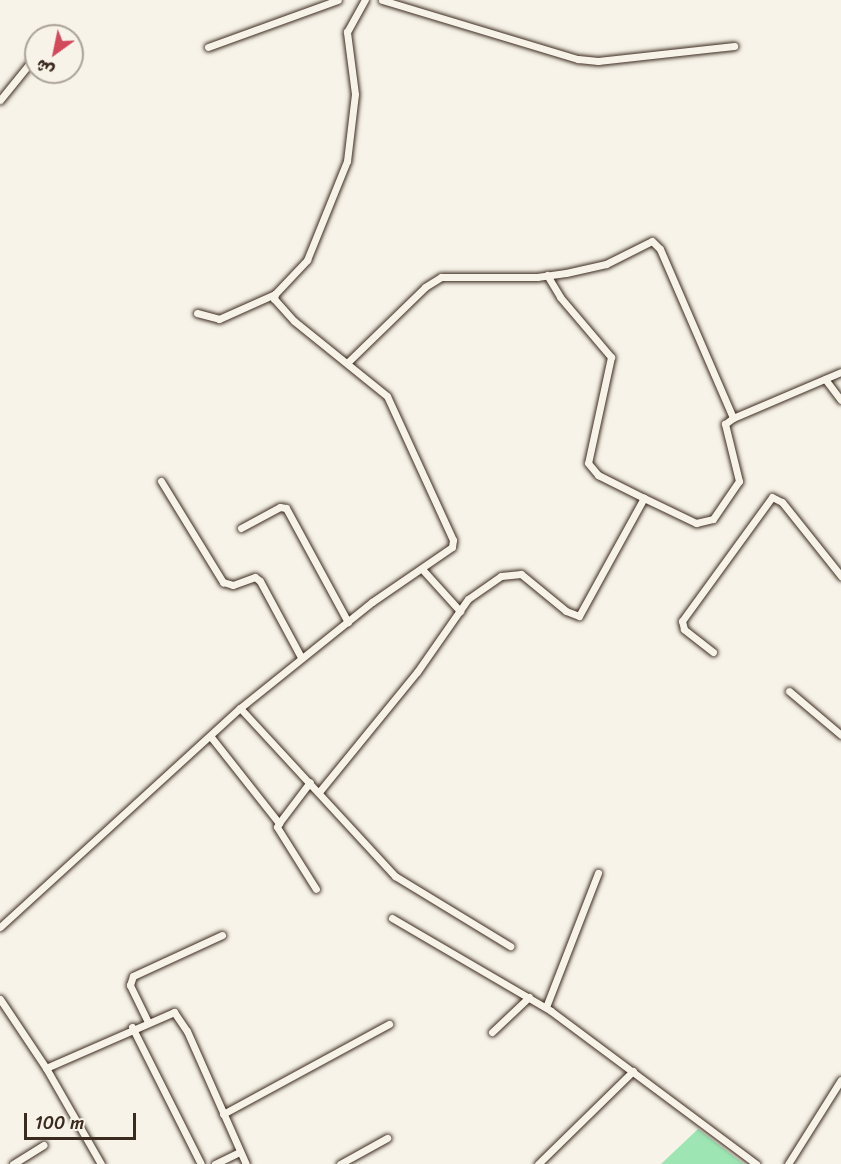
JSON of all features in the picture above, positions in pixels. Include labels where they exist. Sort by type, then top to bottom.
[{"type":"street","points":[[208,47],[338,0]]},
{"type":"street","points":[[198,314],[219,319],[275,294],[307,260],[347,161],[355,94],[347,32],[365,0]]},
{"type":"street","points":[[382,0],[578,59],[598,61],[734,46]]},
{"type":"street","points":[[0,100],[24,70]]},
{"type":"street","points":[[348,362],[411,299],[441,277],[547,275],[606,264],[645,242],[656,243],[733,418]]},
{"type":"street","points":[[547,275],[560,297],[611,357],[588,464],[598,475],[696,523],[713,519],[739,481],[725,424],[733,418],[841,372]]},
{"type":"street","points":[[0,927],[211,737],[240,708],[301,657],[318,648],[348,622],[448,553],[453,540],[387,396],[348,362],[294,321],[278,304],[275,294]]},
{"type":"street","points":[[825,379],[841,400]]},
{"type":"street","points":[[161,481],[223,582],[233,585],[255,577],[260,581],[301,657]]},
{"type":"street","points":[[713,652],[684,629],[682,621],[772,497],[782,502],[841,576]]},
{"type":"street","points":[[319,792],[417,672],[468,599],[512,572],[520,574],[566,611],[579,616],[644,498]]},
{"type":"street","points":[[241,528],[280,507],[286,508],[348,622]]},
{"type":"street","points":[[422,569],[460,611]]},
{"type":"street","points":[[789,691],[841,735]]},
{"type":"street","points":[[240,708],[395,876],[510,946]]},
{"type":"street","points":[[211,737],[279,823]]},
{"type":"street","points":[[310,782],[277,827],[316,889]]},
{"type":"street","points":[[546,1007],[598,873]]},
{"type":"street","points":[[392,918],[546,1007],[756,1164]]},
{"type":"street","points":[[147,1020],[129,985],[133,976],[222,935]]},
{"type":"street","points":[[492,1032],[529,997]]},
{"type":"street","points":[[0,999],[46,1068],[101,1164]]},
{"type":"street","points":[[46,1068],[168,1011],[179,1015],[246,1164]]},
{"type":"street","points":[[223,1114],[389,1024]]},
{"type":"street","points":[[132,1028],[201,1164]]},
{"type":"street","points":[[538,1164],[633,1071]]},
{"type":"street","points":[[788,1164],[841,1080]]},
{"type":"street","points":[[340,1164],[387,1138]]},
{"type":"street","points":[[13,1164],[43,1145]]},
{"type":"street","points":[[215,1164],[240,1152]]},
{"type":"green space","points":[[698,1129],[744,1164],[661,1164]]}]
